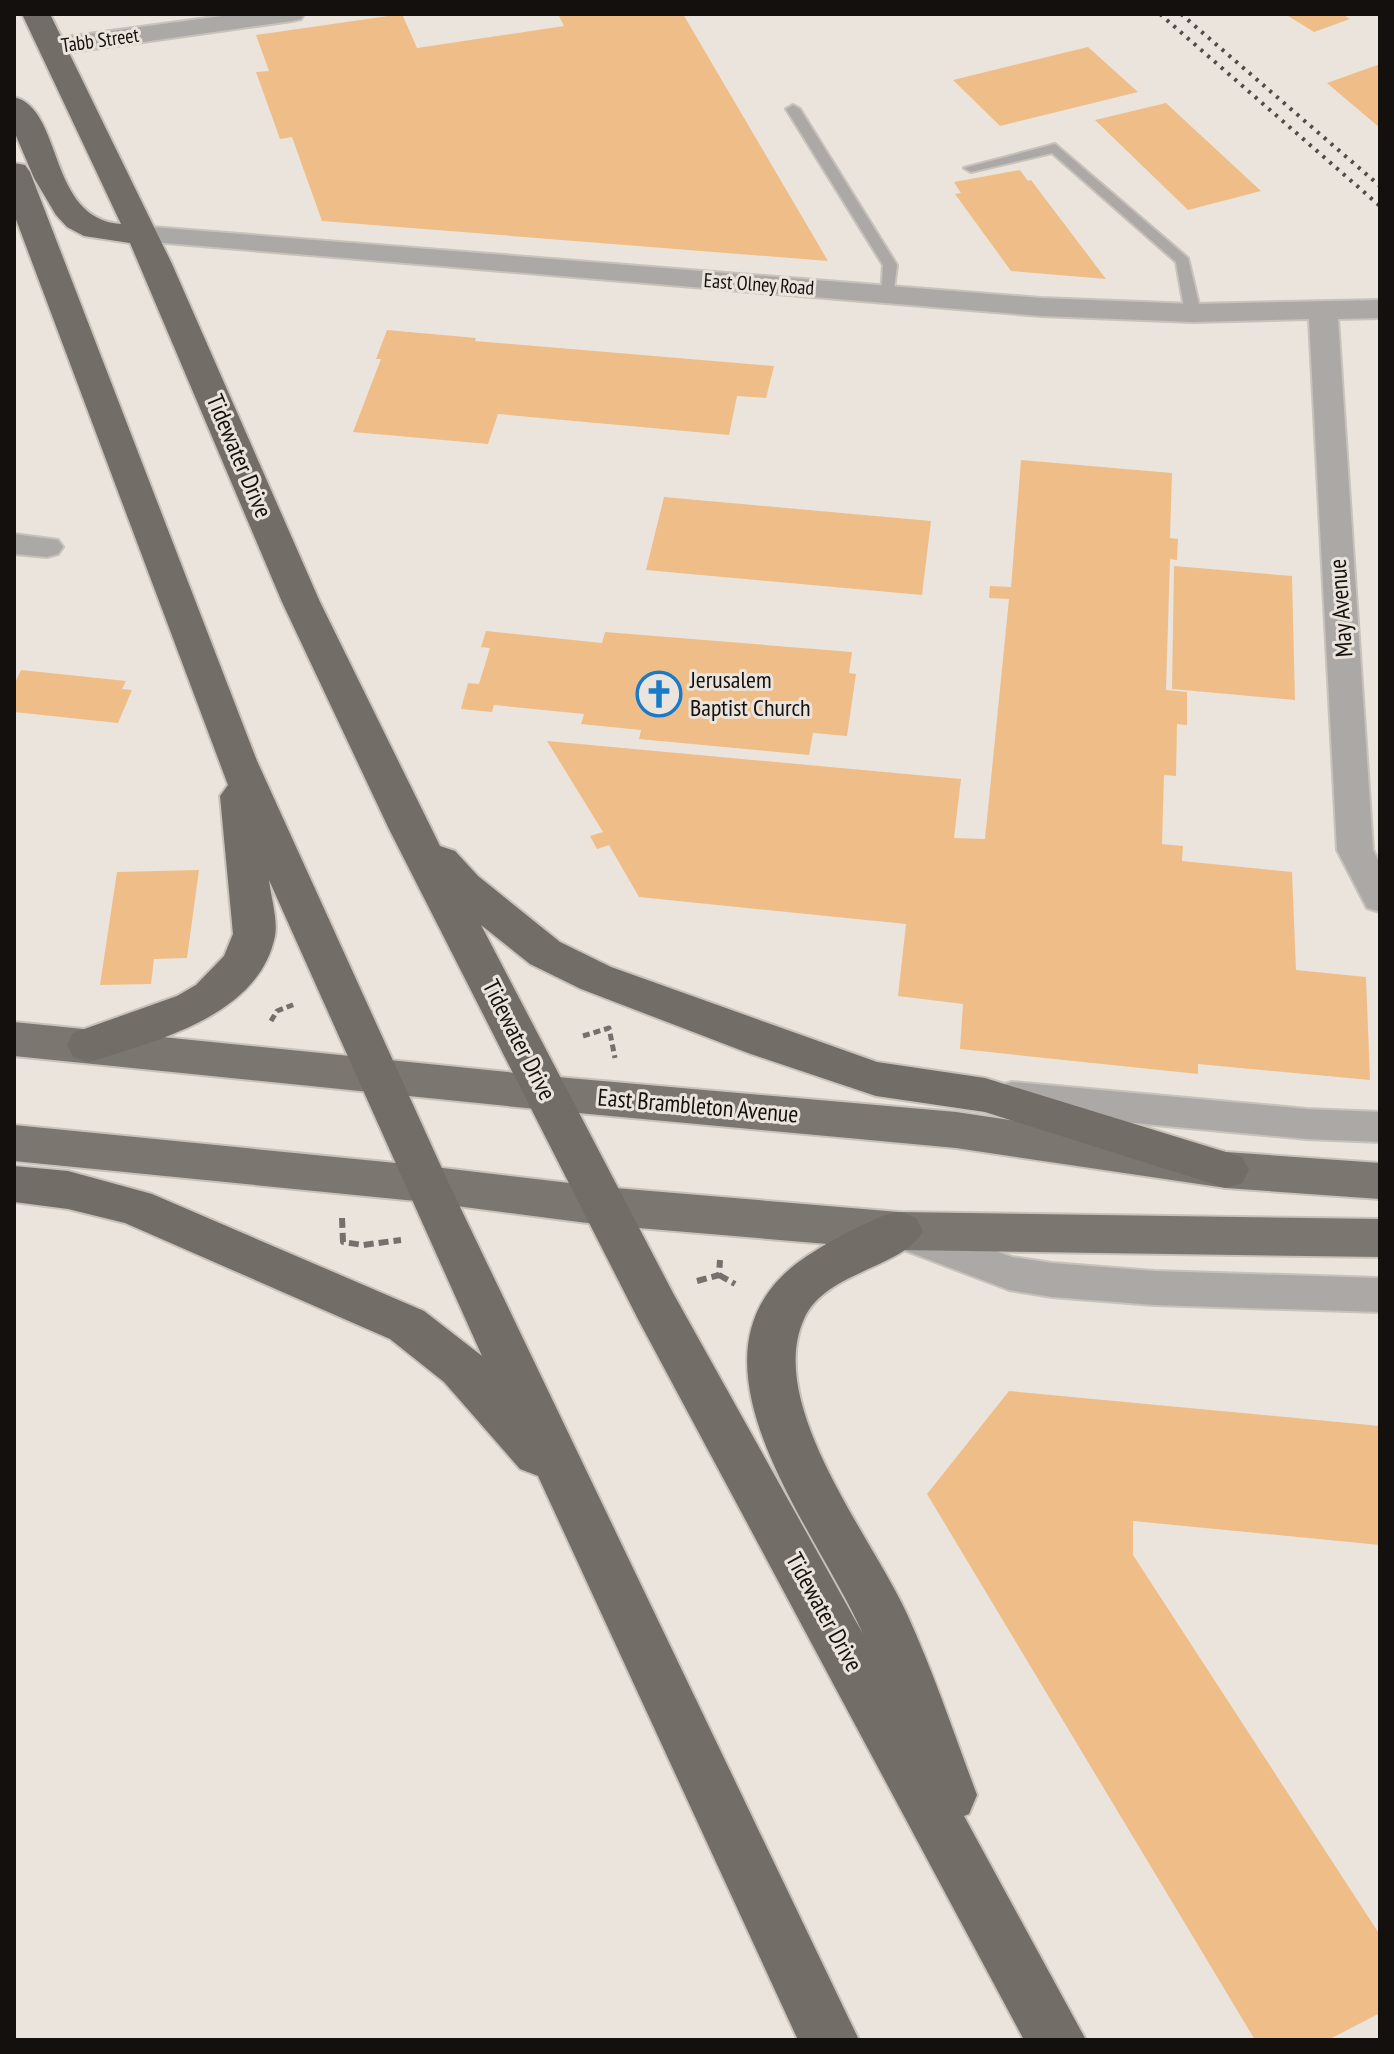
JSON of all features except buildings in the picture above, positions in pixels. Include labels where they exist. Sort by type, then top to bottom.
[{"type":"highway","name":"Tidewater Drive","points":[[36,14],[156,264],[301,602],[410,829],[603,1206],[1056,2040]]},
{"type":"highway","points":[[14,106],[23,116],[62,201],[77,220],[90,228],[139,234]]},
{"type":"highway","points":[[14,172],[25,227],[237,761],[426,1184],[829,2040]]},
{"type":"highway","points":[[89,1045],[192,1008],[211,996],[243,964],[254,934],[237,761]]},
{"type":"highway","points":[[410,829],[463,887],[524,938],[571,966],[764,1041],[876,1079],[985,1095],[1226,1170]]},
{"type":"highway","points":[[14,1184],[68,1190],[135,1207],[407,1325],[455,1359],[574,1495]]},
{"type":"highway","points":[[899,1231],[824,1269],[792,1298],[783,1309],[773,1336],[770,1377],[775,1405],[789,1441],[881,1614],[1007,1946]]},
{"type":"main road","name":"East Brambleton Avenue","points":[[14,1039],[546,1093],[956,1130],[1226,1170],[1380,1181]]},
{"type":"main road","points":[[14,1143],[426,1184],[603,1206],[899,1231],[1380,1238]]},
{"type":"street","name":"Tabb Street","points":[[51,47],[292,14]]},
{"type":"street","name":"East Olney Road","points":[[139,234],[1041,307],[1193,313],[1380,309]]},
{"type":"street","name":"May Avenue","points":[[1323,312],[1355,850],[1380,899]]},
{"type":"street","points":[[14,544],[47,547]]},
{"type":"street","points":[[985,1095],[1307,1124],[1380,1127]]},
{"type":"street","points":[[899,1231],[1009,1273],[1052,1280],[1154,1288],[1380,1295]]},
{"type":"lane","points":[[793,109],[890,265],[888,294]]},
{"type":"lane","points":[[971,168],[1055,148],[1183,261],[1193,313]]},
{"type":"path","points":[[268,1028],[277,1011],[295,1004]]},
{"type":"path","points":[[583,1036],[609,1028],[615,1059]]},
{"type":"path","points":[[343,1210],[343,1242],[363,1245],[406,1240]]},
{"type":"path","points":[[719,1275],[721,1258]]},
{"type":"path","points":[[688,1283],[719,1275],[735,1284]]},
{"type":"railway","points":[[1160,14],[1380,206]]},
{"type":"railway","points":[[1181,14],[1380,186]]},
{"type":"place","name":"Jerusalem Baptist Church","points":[[659,694]]}]
